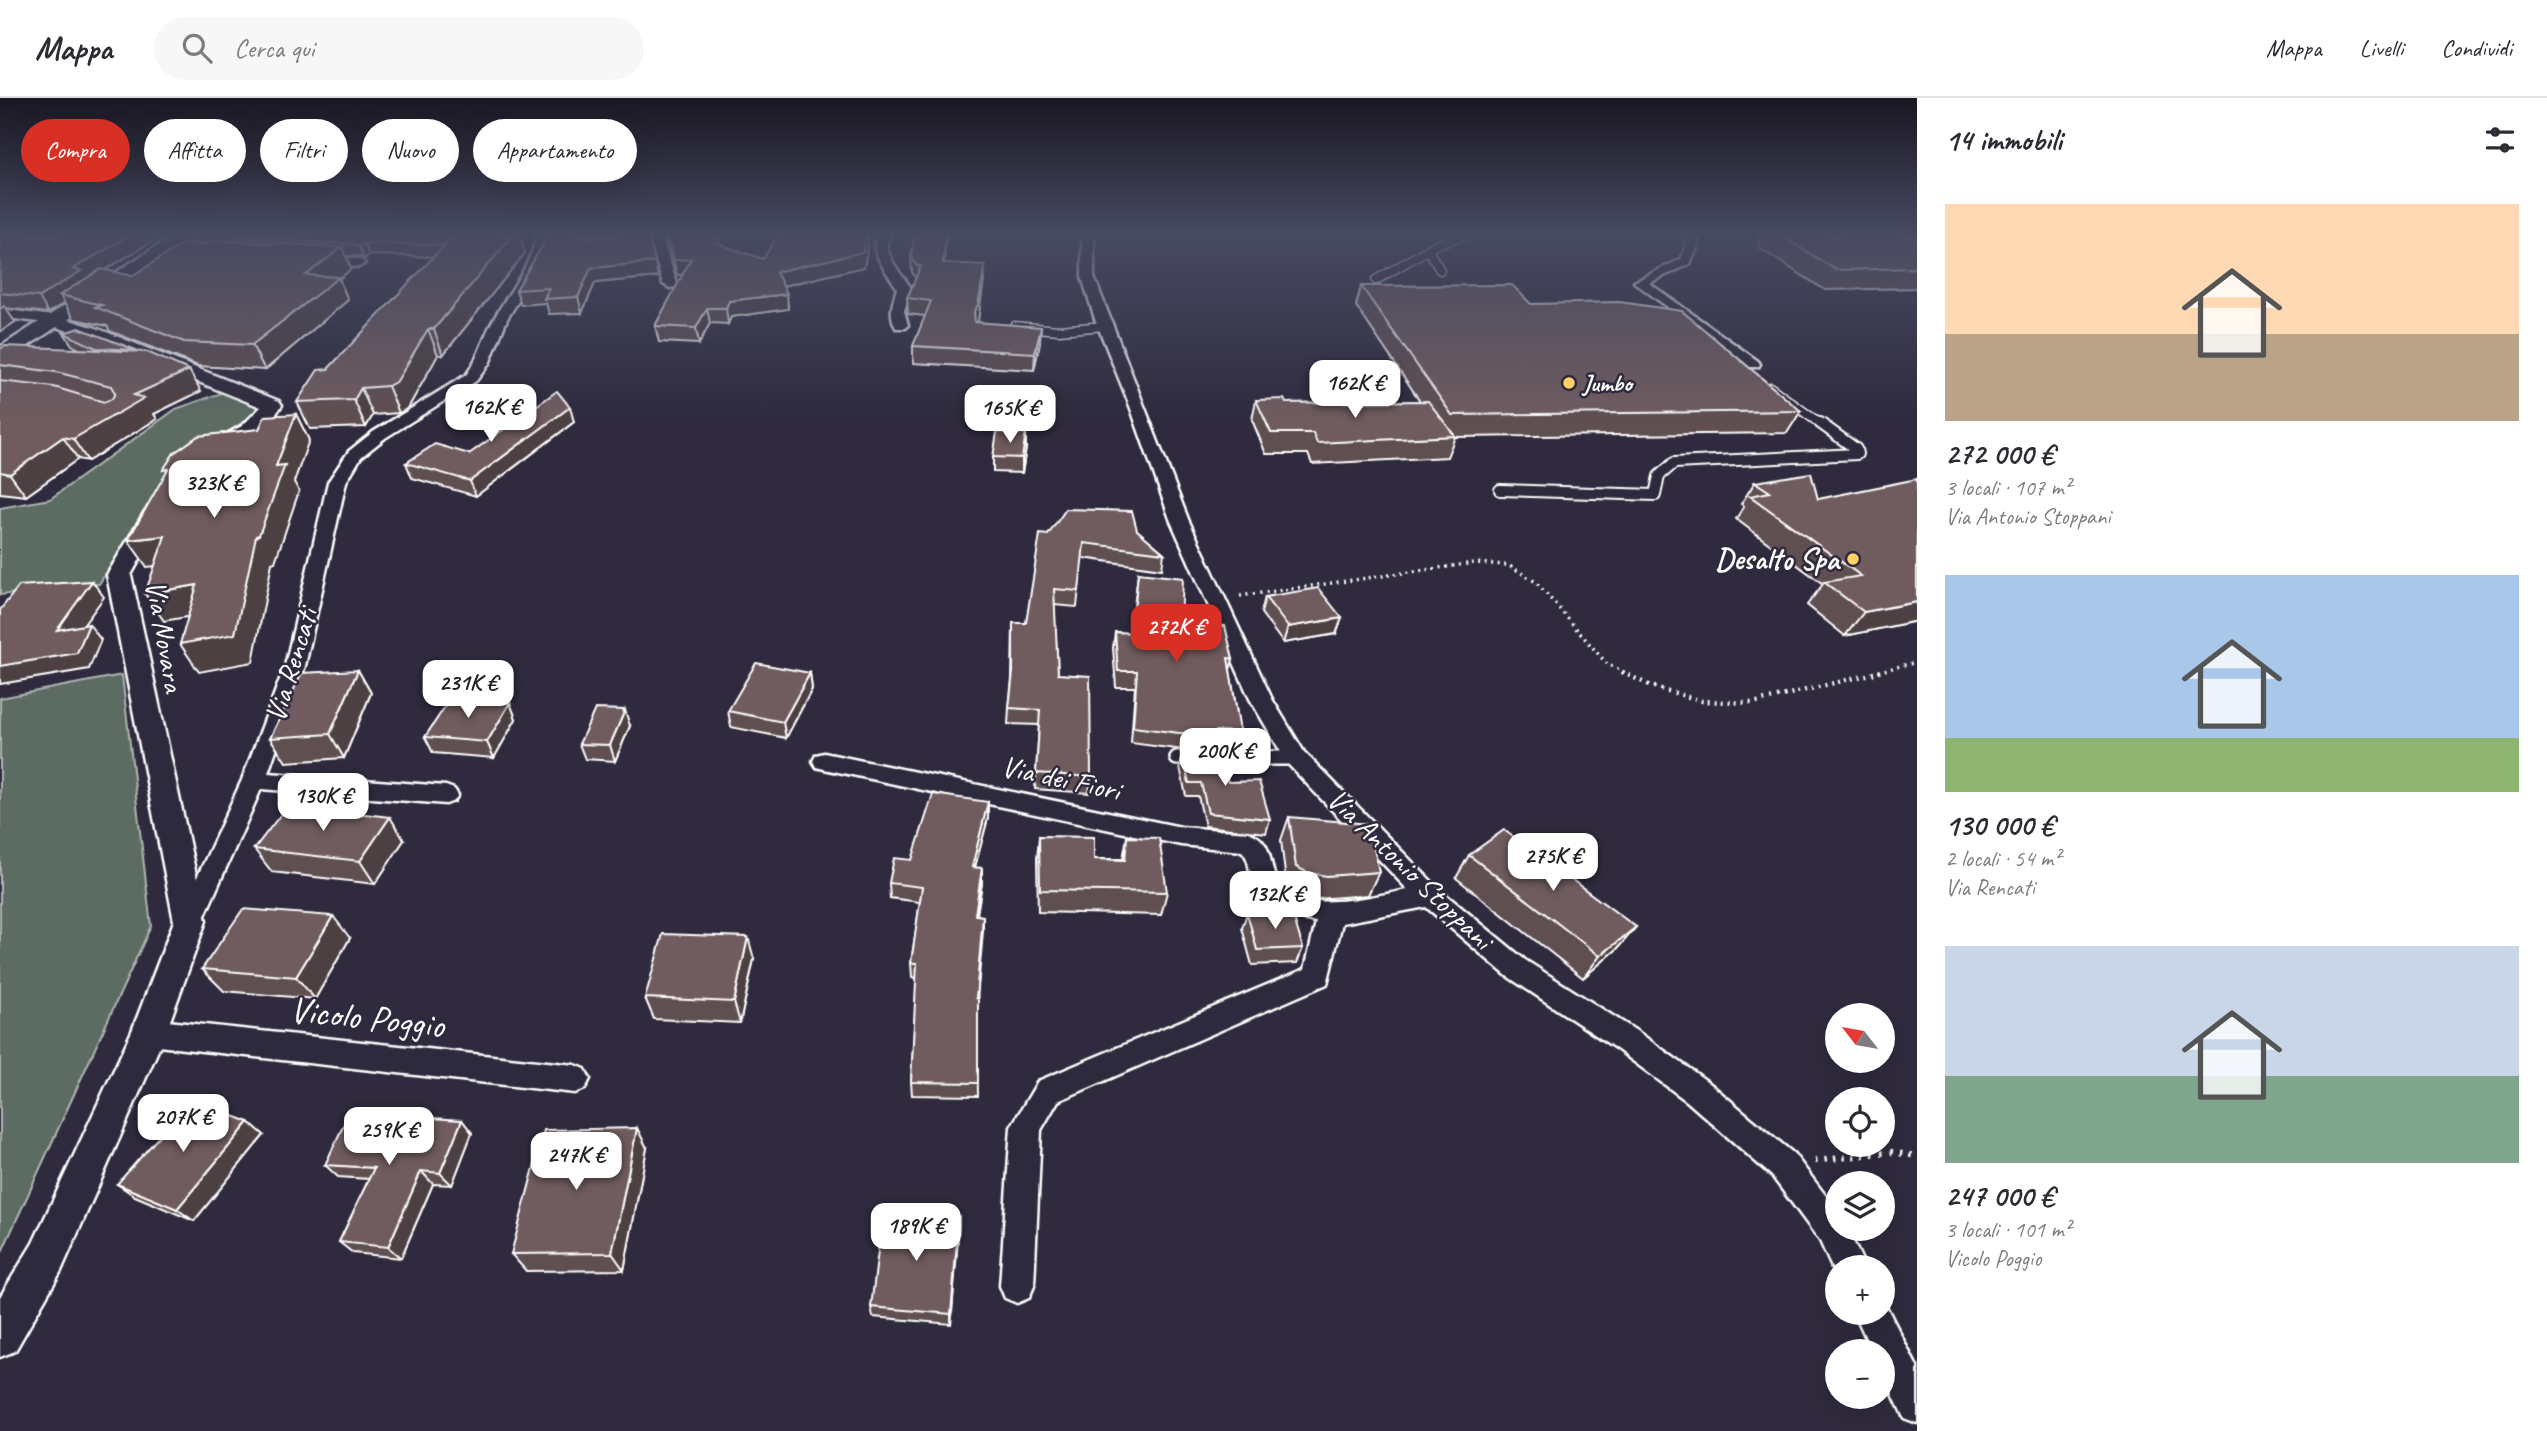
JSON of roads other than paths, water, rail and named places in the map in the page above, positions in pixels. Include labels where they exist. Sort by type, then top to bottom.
[{"type":"main road","points":[[0,356],[90,297]]},
{"type":"street","name":"Via Rencati","points":[[0,1336],[47,1257],[149,1032],[190,921],[254,780],[295,666],[337,482],[355,454],[379,435],[471,378],[482,364],[500,319],[514,297]]},
{"type":"street","points":[[901,297],[897,311],[901,325]]},
{"type":"street","name":"Via Antonio Stoppani","points":[[1095,297],[1179,519],[1261,699],[1296,758],[1430,896],[1516,968],[1628,1041],[1698,1092],[1783,1165],[1831,1230],[1843,1255]]},
{"type":"street","points":[[1660,297],[1754,370]]},
{"type":"street","points":[[0,313],[54,320],[90,332],[272,405],[257,427],[203,456]]},
{"type":"street","name":"Via Novara","points":[[163,499],[118,575],[190,921]]},
{"type":"street","name":"Via dei Fiori","points":[[824,761],[1181,836],[1248,842],[1258,852],[1265,887],[1275,896],[1286,905],[1331,914]]},
{"type":"street","points":[[254,780],[446,796]]},
{"type":"street","points":[[1017,1286],[1026,1127],[1048,1091],[1317,976],[1331,914],[1430,896]]},
{"type":"street","name":"Vicolo Poggio","points":[[149,1032],[575,1079]]},
{"type":"street","points":[[1877,1325],[1917,1405]]},
{"type":"lane","points":[[1008,326],[1035,326],[1059,330],[1104,326]]},
{"type":"lane","points":[[1689,328],[1754,370]]},
{"type":"lane","points":[[1500,490],[1655,495],[1658,476],[1674,463],[1857,454],[1856,449],[1767,384]]},
{"type":"lane","points":[[1177,758],[1296,758]]},
{"type":"place","name":"Jumbo","points":[[1569,383]]},
{"type":"place","name":"Desalto Spa","points":[[1853,559]]}]
